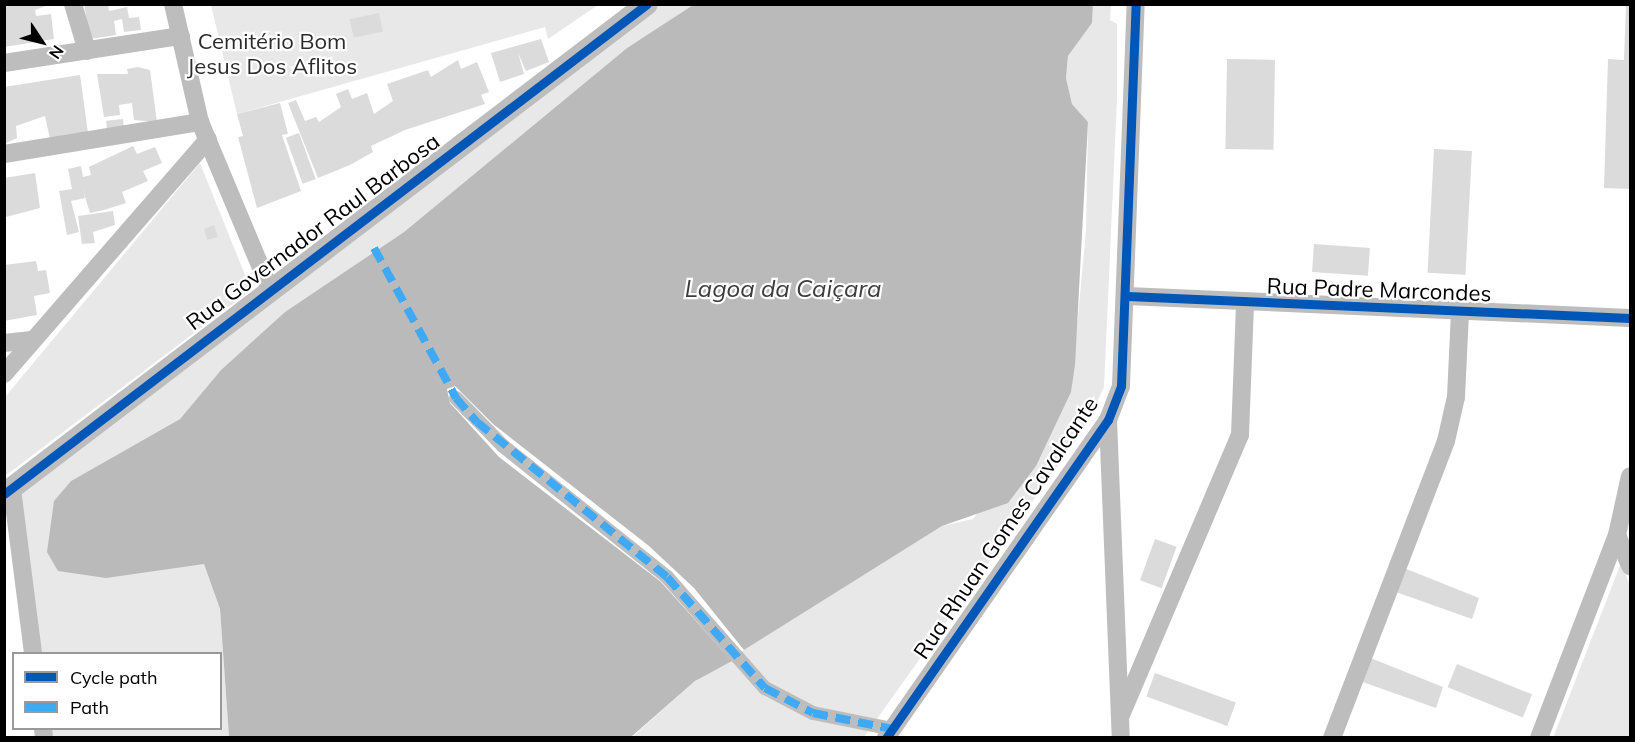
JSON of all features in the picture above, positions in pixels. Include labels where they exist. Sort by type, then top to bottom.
[{"type":"street","points":[[73,4],[87,51]]},
{"type":"street","points":[[173,4],[200,122],[270,289]]},
{"type":"street","points":[[617,27],[628,4]]},
{"type":"street","name":"Rua Governador Raul Barbosa","points":[[8,491],[270,289],[647,4]]},
{"type":"street","name":"Rua Rhuan Gomes Cavalcante","points":[[889,733],[1108,420],[1121,386],[1127,296],[1136,4]]},
{"type":"street","points":[[4,63],[181,36]]},
{"type":"street","points":[[4,154],[200,122]]},
{"type":"street","points":[[4,374],[208,139]]},
{"type":"street","name":"Rua Padre Marcondes","points":[[1127,296],[1245,305],[1630,318]]},
{"type":"street","points":[[1121,715],[1240,435],[1245,305]]},
{"type":"street","points":[[1332,738],[1446,441],[1456,397],[1460,312]]},
{"type":"street","points":[[4,343],[32,340]]},
{"type":"street","points":[[456,398],[503,446],[667,577],[765,688],[813,713],[889,733]]},
{"type":"street","points":[[1108,420],[1121,738]]},
{"type":"street","points":[[1539,738],[1617,535],[1630,476]]},
{"type":"street","points":[[8,491],[33,652]]},
{"type":"street","points":[[1617,535],[1630,566]]},
{"type":"green space","name":"Cemitério Bom Jesus Dos Aflitos","points":[[211,5],[598,5],[548,39],[545,27],[237,114]]},
{"type":"green space","points":[[657,5],[693,5],[627,48],[404,232],[285,312],[221,370],[180,419],[71,481],[174,566],[204,564],[220,609],[229,737],[48,737],[47,730],[222,730],[222,652],[38,652],[19,506],[22,494]]},
{"type":"green space","points":[[1093,5],[1111,5],[1110,20],[1117,24],[1117,99],[1104,387],[1084,429],[864,737],[631,738],[695,681],[942,526],[973,519],[1071,392],[1086,230],[1088,122],[1072,104],[1066,78],[1068,56],[1092,23]]},
{"type":"green space","points":[[200,163],[251,290],[5,476],[5,397]]},
{"type":"green space","points":[[1621,563],[1630,585],[1630,737],[1553,738]]},
{"type":"water","name":"Lagoa da Caiçara","points":[[693,5],[1093,5],[1092,23],[1068,56],[1066,78],[1072,104],[1088,122],[1075,365],[1071,392],[1036,466],[1008,503],[942,526],[744,650],[694,588],[649,546],[493,424],[455,386],[447,389],[450,403],[499,457],[661,582],[732,661],[695,681],[631,737],[229,737],[220,609],[204,564],[106,578],[58,571],[47,552],[54,501],[71,481],[180,419],[221,370],[285,312],[404,232],[627,48]]},
{"type":"building","points":[[4,4],[51,4],[35,10],[36,16],[51,14],[54,39],[4,47]]},
{"type":"building","points":[[84,4],[108,4],[109,11],[127,7],[129,18],[139,17],[141,30],[124,32],[122,19],[114,21],[116,35],[90,39]]},
{"type":"building","points":[[1626,5],[1630,5],[1630,189],[1604,188],[1608,59],[1624,60]]},
{"type":"building","points":[[379,13],[383,32],[354,38],[350,19]]},
{"type":"building","points":[[541,39],[549,62],[526,71],[518,53],[524,74],[500,82],[491,53]]},
{"type":"building","points":[[1227,59],[1275,60],[1273,150],[1225,149]]},
{"type":"building","points":[[458,60],[461,69],[477,62],[489,92],[481,95],[485,104],[405,130],[371,146],[373,152],[350,165],[318,178],[288,103],[296,100],[305,121],[316,117],[319,122],[341,107],[336,94],[348,89],[352,99],[367,93],[374,114],[393,101],[387,84],[428,70],[431,77]]},
{"type":"building","points":[[138,67],[150,70],[157,122],[134,120],[132,103],[119,105],[120,115],[104,117],[97,74],[128,74],[127,69]]},
{"type":"building","points":[[80,75],[88,133],[50,139],[45,116],[16,126],[17,138],[4,144],[4,87]]},
{"type":"building","points":[[280,103],[288,134],[282,135],[301,191],[257,208],[238,137],[243,136],[237,114]]},
{"type":"building","points":[[123,119],[124,129],[107,131],[106,121]]},
{"type":"building","points":[[299,133],[316,179],[303,184],[286,138]]},
{"type":"building","points":[[133,146],[137,154],[155,147],[162,163],[143,171],[148,181],[122,192],[126,203],[104,210],[90,213],[82,187],[85,198],[71,201],[79,232],[67,235],[59,191],[72,189],[68,169],[81,166],[83,177],[91,175],[89,167]]},
{"type":"building","points":[[1434,149],[1472,151],[1465,275],[1428,273]]},
{"type":"building","points":[[35,173],[40,208],[6,217],[4,178]]},
{"type":"building","points":[[113,211],[115,225],[93,232],[95,243],[82,244],[78,216]]},
{"type":"building","points":[[214,225],[218,237],[207,240],[204,229]]},
{"type":"building","points":[[1314,244],[1370,248],[1368,276],[1312,272]]},
{"type":"building","points":[[36,261],[38,271],[46,270],[50,293],[34,296],[37,315],[4,321],[4,265]]},
{"type":"building","points":[[1155,539],[1177,547],[1162,588],[1140,580]]},
{"type":"building","points":[[1404,568],[1479,598],[1472,619],[1393,591]]},
{"type":"building","points":[[1368,657],[1443,687],[1436,708],[1357,680]]},
{"type":"building","points":[[1457,664],[1532,694],[1523,718],[1448,687]]},
{"type":"building","points":[[1155,673],[1236,702],[1227,726],[1146,696]]},
{"type":"marked path","points":[[374,248],[456,398],[477,422],[667,577],[765,688],[813,713],[892,729]]},
{"type":"cycle path","points":[[4,494],[647,4]]},
{"type":"cycle path","points":[[886,738],[1108,420],[1121,386],[1136,4]]},
{"type":"cycle path","points":[[1127,296],[1630,318]]}]
